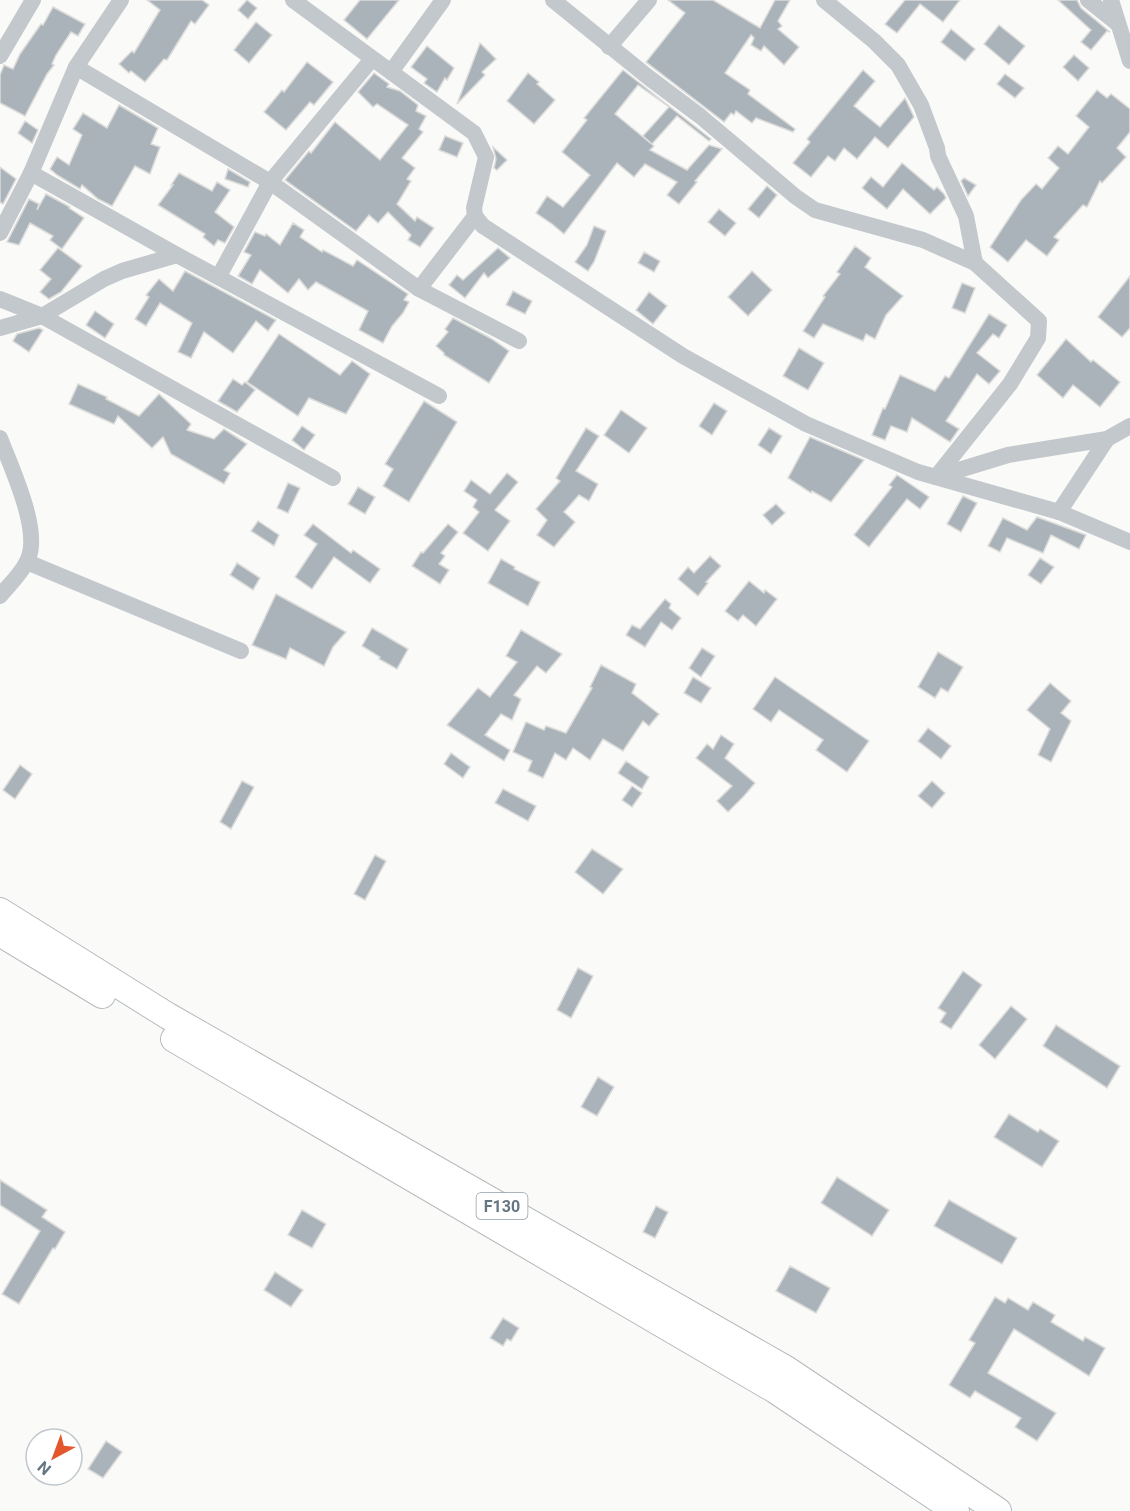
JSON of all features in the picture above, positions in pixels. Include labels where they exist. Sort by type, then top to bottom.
[{"type":"main road","name":"F130","points":[[0,911],[168,1016],[786,1369],[998,1511]]},
{"type":"main road","name":"F130","points":[[0,933],[163,1033],[775,1390],[956,1511]]},
{"type":"street","points":[[0,56],[5,34],[33,0]]},
{"type":"street","points":[[293,0],[474,133],[486,157],[474,208],[483,226],[683,356],[806,424],[918,472],[1059,512],[1130,542]]},
{"type":"street","points":[[390,72],[443,0]]},
{"type":"street","points":[[553,0],[815,210],[923,240],[975,263],[1039,321],[1038,338],[1010,384],[936,477]]},
{"type":"street","points":[[609,47],[649,0]]},
{"type":"street","points":[[824,0],[874,41],[898,65],[921,105],[938,156],[966,216],[975,263]]},
{"type":"street","points":[[1088,0],[1118,24]]},
{"type":"street","points":[[1111,0],[1130,61]]},
{"type":"street","points":[[0,233],[31,173],[76,67],[113,3]]},
{"type":"street","points":[[219,276],[270,182],[372,58]]},
{"type":"street","points":[[76,67],[270,182],[419,289],[519,341]]},
{"type":"street","points":[[31,173],[177,255],[439,396]]},
{"type":"street","points":[[419,289],[476,216]]},
{"type":"street","points":[[0,328],[42,316],[104,279],[122,271],[177,255]]},
{"type":"street","points":[[0,299],[42,316],[333,478]]},
{"type":"street","points":[[936,477],[1008,455],[1107,439],[1130,426]]},
{"type":"street","points":[[0,438],[28,514],[31,552],[27,562],[0,596]]},
{"type":"street","points":[[1059,512],[1107,439]]},
{"type":"street","points":[[27,562],[241,651]]},
{"type":"building","points":[[147,0],[202,0],[209,5],[195,24],[191,21],[167,60],[164,59],[145,82],[119,64],[132,51],[134,53],[160,10]]},
{"type":"building","points":[[247,0],[257,8],[248,19],[238,10]]},
{"type":"building","points":[[360,0],[399,0],[367,39],[344,20]]},
{"type":"building","points":[[668,0],[713,0],[760,28],[775,0],[790,0],[778,21],[782,26],[778,29],[799,47],[784,65],[764,46],[761,51],[751,45],[754,38],[751,35],[725,73],[750,90],[748,94],[795,129],[793,132],[756,118],[752,123],[736,111],[734,115],[731,113],[724,122],[646,62],[685,13]]},
{"type":"building","points":[[905,0],[960,0],[943,22],[920,4],[897,33],[885,24]]},
{"type":"building","points":[[1058,0],[1077,0],[1081,8],[1110,32],[1107,31],[1091,50],[1081,42],[1091,30]]},
{"type":"building","points":[[53,7],[85,24],[78,36],[71,32],[56,55],[52,64],[54,65],[25,116],[0,103],[0,75],[4,65],[13,69],[20,54],[41,24],[43,25]]},
{"type":"building","points":[[256,22],[272,35],[249,63],[234,50]]},
{"type":"building","points":[[999,25],[1025,46],[1009,65],[984,44]]},
{"type":"building","points":[[951,29],[975,49],[965,61],[941,42]]},
{"type":"building","points":[[480,43],[496,59],[482,72],[485,75],[457,104]]},
{"type":"building","points":[[427,46],[454,68],[437,92],[424,83],[427,79],[411,67]]},
{"type":"building","points":[[1074,55],[1089,68],[1078,81],[1063,67]]},
{"type":"building","points":[[307,62],[333,82],[314,105],[310,102],[286,130],[264,112],[282,90],[284,92]]},
{"type":"building","points":[[623,70],[711,139],[709,141],[677,116],[652,144],[643,136],[669,107],[638,85],[615,114],[654,146],[650,150],[687,170],[709,145],[722,149],[679,204],[667,195],[677,182],[645,164],[634,177],[617,163],[564,234],[536,213],[547,196],[563,207],[590,175],[562,152],[587,120],[584,118]]},
{"type":"building","points":[[863,70],[875,81],[854,106],[880,127],[905,98],[914,117],[888,148],[875,137],[857,159],[844,148],[835,161],[828,156],[811,177],[793,163],[810,142],[807,139]]},
{"type":"building","points":[[374,73],[389,84],[387,87],[400,91],[418,105],[416,111],[426,116],[419,129],[423,132],[402,158],[415,168],[407,179],[411,181],[397,204],[415,221],[417,217],[434,228],[420,247],[408,240],[411,235],[388,212],[378,223],[369,215],[356,231],[285,180],[309,151],[311,153],[335,122],[380,160],[408,125],[377,104],[373,107],[358,92]]},
{"type":"building","points":[[528,73],[555,100],[534,124],[507,101]]},
{"type":"building","points":[[1005,74],[1024,88],[1015,98],[997,84]]},
{"type":"building","points":[[1097,90],[1107,98],[1111,94],[1130,109],[1130,132],[1117,148],[1126,157],[1102,183],[1100,181],[1087,207],[1083,205],[1054,237],[1059,240],[1047,256],[1026,240],[1008,262],[990,247],[1021,200],[1036,184],[1042,189],[1059,168],[1048,158],[1058,146],[1068,154],[1089,127],[1076,116]]},
{"type":"building","points":[[119,105],[158,128],[151,144],[160,147],[150,174],[135,166],[112,206],[98,199],[82,185],[80,189],[50,169],[57,157],[69,165],[82,135],[73,129],[83,113],[107,128]]},
{"type":"building","points":[[25,121],[38,130],[32,143],[18,133]]},
{"type":"building","points":[[445,136],[463,143],[457,157],[439,150]]},
{"type":"building","points":[[493,147],[507,160],[497,170],[494,168],[496,159]]},
{"type":"building","points":[[902,163],[934,190],[937,187],[944,194],[946,198],[930,214],[903,189],[887,209],[862,188],[871,177],[883,187]]},
{"type":"building","points":[[0,167],[16,179],[3,204],[0,202]]},
{"type":"building","points":[[228,169],[250,182],[248,187],[225,179]]},
{"type":"building","points":[[179,173],[212,191],[217,182],[230,190],[215,212],[234,227],[225,243],[218,240],[214,246],[203,237],[205,234],[158,205]]},
{"type":"building","points":[[964,178],[976,185],[968,196],[961,181]]},
{"type":"building","points":[[767,186],[777,195],[759,218],[748,209]]},
{"type":"building","points":[[46,194],[70,207],[84,218],[62,249],[50,240],[53,236],[30,223],[19,245],[7,242],[29,199],[39,204],[37,210]]},
{"type":"building","points":[[719,209],[736,223],[725,236],[708,222]]},
{"type":"building","points":[[293,223],[304,230],[300,237],[322,252],[323,250],[353,266],[357,260],[408,294],[404,300],[409,302],[383,343],[359,330],[368,311],[316,282],[308,290],[299,279],[288,293],[260,270],[252,284],[238,276],[251,255],[244,252],[255,232],[265,236],[266,234],[280,245]]},
{"type":"building","points":[[594,226],[606,231],[588,271],[575,262],[587,245]]},
{"type":"building","points":[[855,246],[871,258],[865,267],[903,296],[886,315],[875,339],[866,334],[863,341],[823,324],[814,338],[803,331],[825,297],[823,296],[840,274],[837,272]]},
{"type":"building","points":[[58,248],[82,266],[61,292],[49,299],[40,292],[51,279],[40,270]]},
{"type":"building","points":[[498,248],[510,258],[488,278],[484,273],[465,298],[449,285],[457,275],[463,280]]},
{"type":"building","points":[[644,252],[660,261],[654,272],[638,263]]},
{"type":"building","points":[[185,271],[276,320],[268,331],[256,321],[233,353],[204,332],[191,358],[178,352],[192,323],[160,303],[146,326],[135,319],[149,297],[146,295],[159,279],[173,291]]},
{"type":"building","points":[[752,271],[772,290],[748,316],[728,297]]},
{"type":"building","points":[[1130,276],[1130,328],[1122,337],[1098,317]]},
{"type":"building","points":[[962,283],[975,288],[965,313],[952,308]]},
{"type":"building","points":[[513,291],[532,301],[525,314],[506,305]]},
{"type":"building","points":[[649,292],[667,306],[653,324],[636,310]]},
{"type":"building","points":[[95,311],[114,324],[105,338],[86,325]]},
{"type":"building","points":[[989,314],[1007,325],[999,338],[993,334],[977,353],[1000,371],[989,384],[977,374],[946,421],[959,429],[950,442],[912,418],[907,432],[891,426],[885,440],[872,435],[900,375],[935,391],[945,376],[949,378]]},
{"type":"building","points":[[453,318],[509,351],[489,383],[444,355],[436,346],[448,332],[445,329]]},
{"type":"building","points":[[39,328],[43,330],[29,352],[13,341],[17,334]]},
{"type":"building","points":[[279,334],[340,375],[352,361],[370,374],[346,414],[309,398],[298,416],[247,382]]},
{"type":"building","points":[[1066,339],[1091,362],[1093,360],[1120,382],[1100,407],[1073,385],[1063,398],[1037,375]]},
{"type":"building","points":[[799,348],[824,363],[808,390],[783,376]]},
{"type":"building","points":[[233,379],[242,385],[245,382],[255,390],[237,412],[218,401]]},
{"type":"building","points":[[78,384],[107,397],[106,399],[139,416],[159,394],[191,424],[187,430],[214,439],[224,429],[247,444],[224,470],[230,473],[224,484],[171,454],[163,437],[152,448],[118,416],[114,424],[69,404]]},
{"type":"building","points":[[424,401],[457,422],[409,502],[383,486],[393,469],[385,464]]},
{"type":"building","points":[[714,403],[727,411],[712,435],[699,426]]},
{"type":"building","points":[[621,410],[647,428],[629,453],[604,435]]},
{"type":"building","points":[[302,426],[315,435],[304,450],[292,440]]},
{"type":"building","points":[[586,428],[599,436],[576,471],[598,484],[589,501],[579,495],[564,512],[575,522],[554,547],[537,535],[547,520],[536,509],[560,481],[556,478]]},
{"type":"building","points":[[769,428],[782,436],[771,454],[758,445]]},
{"type":"building","points":[[810,437],[864,460],[831,502],[812,491],[811,493],[788,478]]},
{"type":"building","points":[[507,473],[518,482],[495,510],[510,521],[488,551],[463,533],[479,512],[473,507],[477,500],[464,491],[471,480],[490,494]]},
{"type":"building","points":[[897,475],[929,497],[920,509],[907,499],[869,547],[854,535],[892,487],[889,485]]},
{"type":"building","points":[[288,483],[300,488],[288,513],[277,508]]},
{"type":"building","points":[[358,487],[375,497],[365,514],[348,504]]},
{"type":"building","points":[[963,496],[977,503],[961,532],[947,524]]},
{"type":"building","points":[[776,504],[785,513],[772,525],[763,515]]},
{"type":"building","points":[[1037,517],[1086,535],[1079,549],[1051,535],[1043,553],[1007,538],[1000,552],[988,546],[1003,518],[1027,530]]},
{"type":"building","points":[[258,521],[279,535],[274,546],[251,531]]},
{"type":"building","points":[[313,524],[351,553],[353,550],[380,569],[370,583],[334,557],[312,589],[295,577],[317,544],[304,535]]},
{"type":"building","points":[[448,524],[458,532],[441,553],[445,556],[439,564],[449,570],[440,584],[412,566],[421,552],[423,553]]},
{"type":"building","points":[[710,556],[721,566],[706,582],[708,583],[698,596],[678,579],[688,567],[694,573]]},
{"type":"building","points":[[1040,558],[1054,567],[1041,584],[1028,575]]},
{"type":"building","points":[[501,559],[515,567],[514,569],[540,582],[528,606],[488,583]]},
{"type":"building","points":[[237,563],[260,578],[253,590],[230,575]]},
{"type":"building","points":[[749,581],[764,593],[765,590],[777,599],[756,626],[743,615],[738,621],[725,611]]},
{"type":"building","points":[[276,594],[346,632],[333,647],[324,666],[290,648],[286,659],[252,645]]},
{"type":"building","points":[[665,599],[671,604],[669,608],[681,618],[672,630],[661,622],[645,647],[626,635],[632,625],[640,629]]},
{"type":"building","points":[[372,628],[408,649],[397,669],[362,646]]},
{"type":"building","points":[[521,630],[562,654],[546,673],[537,666],[514,695],[521,699],[512,720],[501,714],[485,735],[510,750],[504,761],[447,725],[478,688],[490,697],[517,662],[506,656]]},
{"type":"building","points":[[702,648],[715,656],[701,677],[689,668]]},
{"type":"building","points":[[938,652],[963,667],[948,692],[941,688],[935,698],[918,687]]},
{"type":"building","points":[[601,665],[636,684],[632,693],[659,714],[649,726],[643,721],[623,751],[603,739],[590,760],[573,748],[566,760],[555,753],[543,778],[528,771],[532,761],[513,752],[526,722],[544,730],[546,726],[566,733],[592,688],[590,687]]},
{"type":"building","points":[[693,677],[711,688],[701,703],[684,693]]},
{"type":"building","points":[[775,677],[869,741],[847,772],[816,750],[823,740],[779,710],[771,722],[753,709]]},
{"type":"building","points":[[1050,683],[1071,701],[1061,713],[1071,721],[1051,762],[1038,755],[1050,729],[1027,710]]},
{"type":"building","points":[[928,728],[951,746],[941,759],[918,741]]},
{"type":"building","points":[[721,735],[734,744],[725,758],[755,783],[728,812],[717,801],[732,786],[696,758],[707,744],[713,749]]},
{"type":"building","points":[[451,753],[470,767],[463,778],[444,764]]},
{"type":"building","points":[[626,761],[649,777],[642,789],[618,773]]},
{"type":"building","points":[[20,765],[32,774],[15,799],[3,790]]},
{"type":"building","points":[[242,781],[254,787],[231,829],[220,822]]},
{"type":"building","points":[[932,781],[945,793],[932,808],[918,796]]},
{"type":"building","points":[[632,786],[642,793],[632,807],[622,800]]},
{"type":"building","points":[[503,789],[536,806],[528,821],[495,803]]},
{"type":"building","points":[[592,849],[623,869],[603,894],[575,872]]},
{"type":"building","points":[[375,855],[386,861],[365,900],[354,894]]},
{"type":"building","points":[[578,968],[593,976],[571,1018],[557,1010]]},
{"type":"building","points":[[963,971],[982,985],[951,1029],[940,1022],[946,1013],[938,1008]]},
{"type":"building","points":[[1011,1006],[1027,1019],[995,1059],[979,1045]]},
{"type":"building","points":[[1056,1025],[1120,1066],[1107,1088],[1043,1046]]},
{"type":"building","points":[[598,1077],[614,1087],[597,1116],[581,1107]]},
{"type":"building","points":[[1009,1114],[1038,1132],[1040,1129],[1059,1141],[1042,1167],[994,1137]]},
{"type":"building","points":[[837,1177],[889,1210],[872,1236],[821,1203]]},
{"type":"building","points":[[0,1180],[47,1210],[42,1217],[65,1232],[19,1304],[2,1294],[40,1231],[0,1205]]},
{"type":"building","points":[[949,1200],[1017,1238],[1002,1264],[934,1226]]},
{"type":"building","points":[[656,1206],[668,1212],[655,1238],[643,1232]]},
{"type":"building","points":[[302,1210],[326,1224],[312,1248],[288,1235]]},
{"type":"building","points":[[790,1266],[830,1288],[816,1313],[776,1291]]},
{"type":"building","points":[[275,1272],[303,1290],[291,1307],[264,1290]]},
{"type":"building","points":[[995,1297],[1005,1303],[1008,1298],[1028,1310],[1033,1302],[1055,1315],[1051,1322],[1083,1341],[1085,1337],[1105,1348],[1089,1376],[1014,1329],[988,1373],[1056,1413],[1037,1441],[1015,1427],[1021,1418],[975,1391],[970,1398],[949,1385],[975,1343],[969,1340]]},
{"type":"building","points":[[503,1318],[519,1328],[511,1341],[507,1339],[503,1346],[490,1338]]},
{"type":"building","points":[[106,1441],[122,1452],[103,1478],[88,1469]]}]
